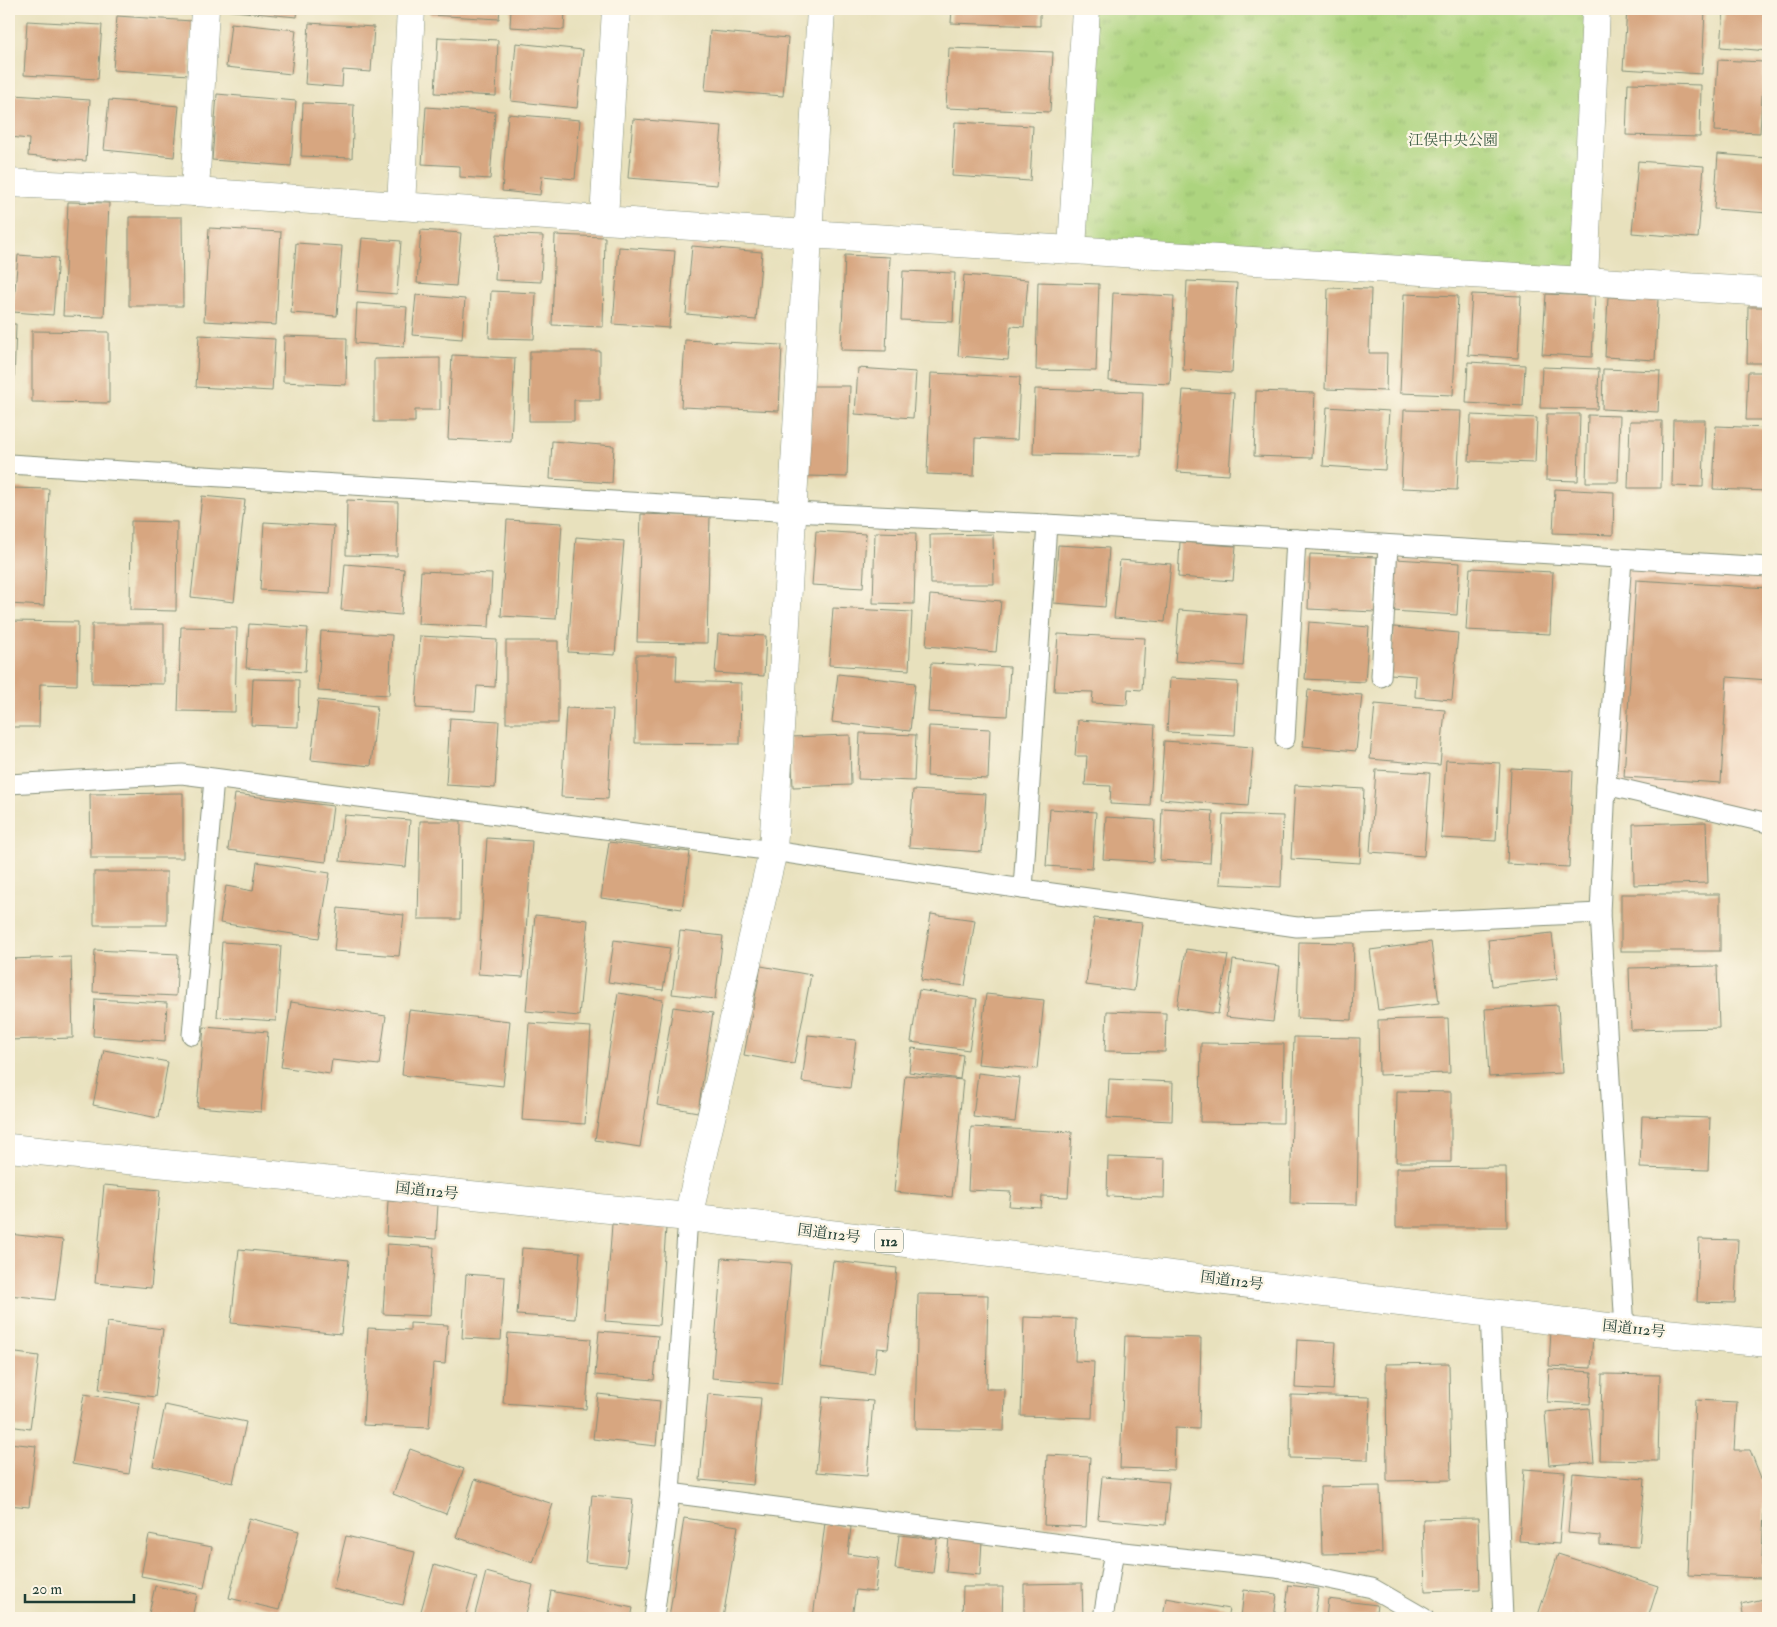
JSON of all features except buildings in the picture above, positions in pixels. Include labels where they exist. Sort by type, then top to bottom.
[{"type":"main road","points":[[195,192],[205,9]]},
{"type":"main road","points":[[401,206],[411,9]]},
{"type":"main road","points":[[604,219],[616,9]]},
{"type":"main road","points":[[688,1218],[773,851],[821,9]]},
{"type":"main road","points":[[1072,249],[1086,9]]},
{"type":"main road","points":[[1584,280],[1596,9]]},
{"type":"main road","points":[[9,183],[195,192],[807,234],[1768,292]]},
{"type":"main road","name":"国道112号","points":[[9,1148],[688,1218],[1625,1329],[1768,1343]]},
{"type":"lane","points":[[9,464],[793,512],[1047,524],[1768,567]]},
{"type":"lane","points":[[1023,889],[1047,524]]},
{"type":"lane","points":[[1285,739],[1296,539]]},
{"type":"lane","points":[[1380,677],[1388,545]]},
{"type":"lane","points":[[1622,559],[1606,785],[1600,913],[1625,1329]]},
{"type":"lane","points":[[9,784],[182,774],[773,851],[1023,889],[1297,927],[1600,913]]},
{"type":"lane","points":[[192,1035],[214,778]]},
{"type":"lane","points":[[1606,785],[1768,823]]},
{"type":"lane","points":[[654,1618],[670,1493],[688,1218]]},
{"type":"lane","points":[[1490,1312],[1503,1618]]},
{"type":"lane","points":[[670,1493],[1114,1550],[1276,1568],[1372,1588],[1424,1618]]},
{"type":"lane","points":[[1103,1618],[1114,1550]]},
{"type":"shaded area","points":[[1622,559],[1768,567],[1768,823],[1606,785]]},
{"type":"green space","name":"江俣中央公園","points":[[1086,9],[1596,9],[1584,280],[1072,249]]}]
